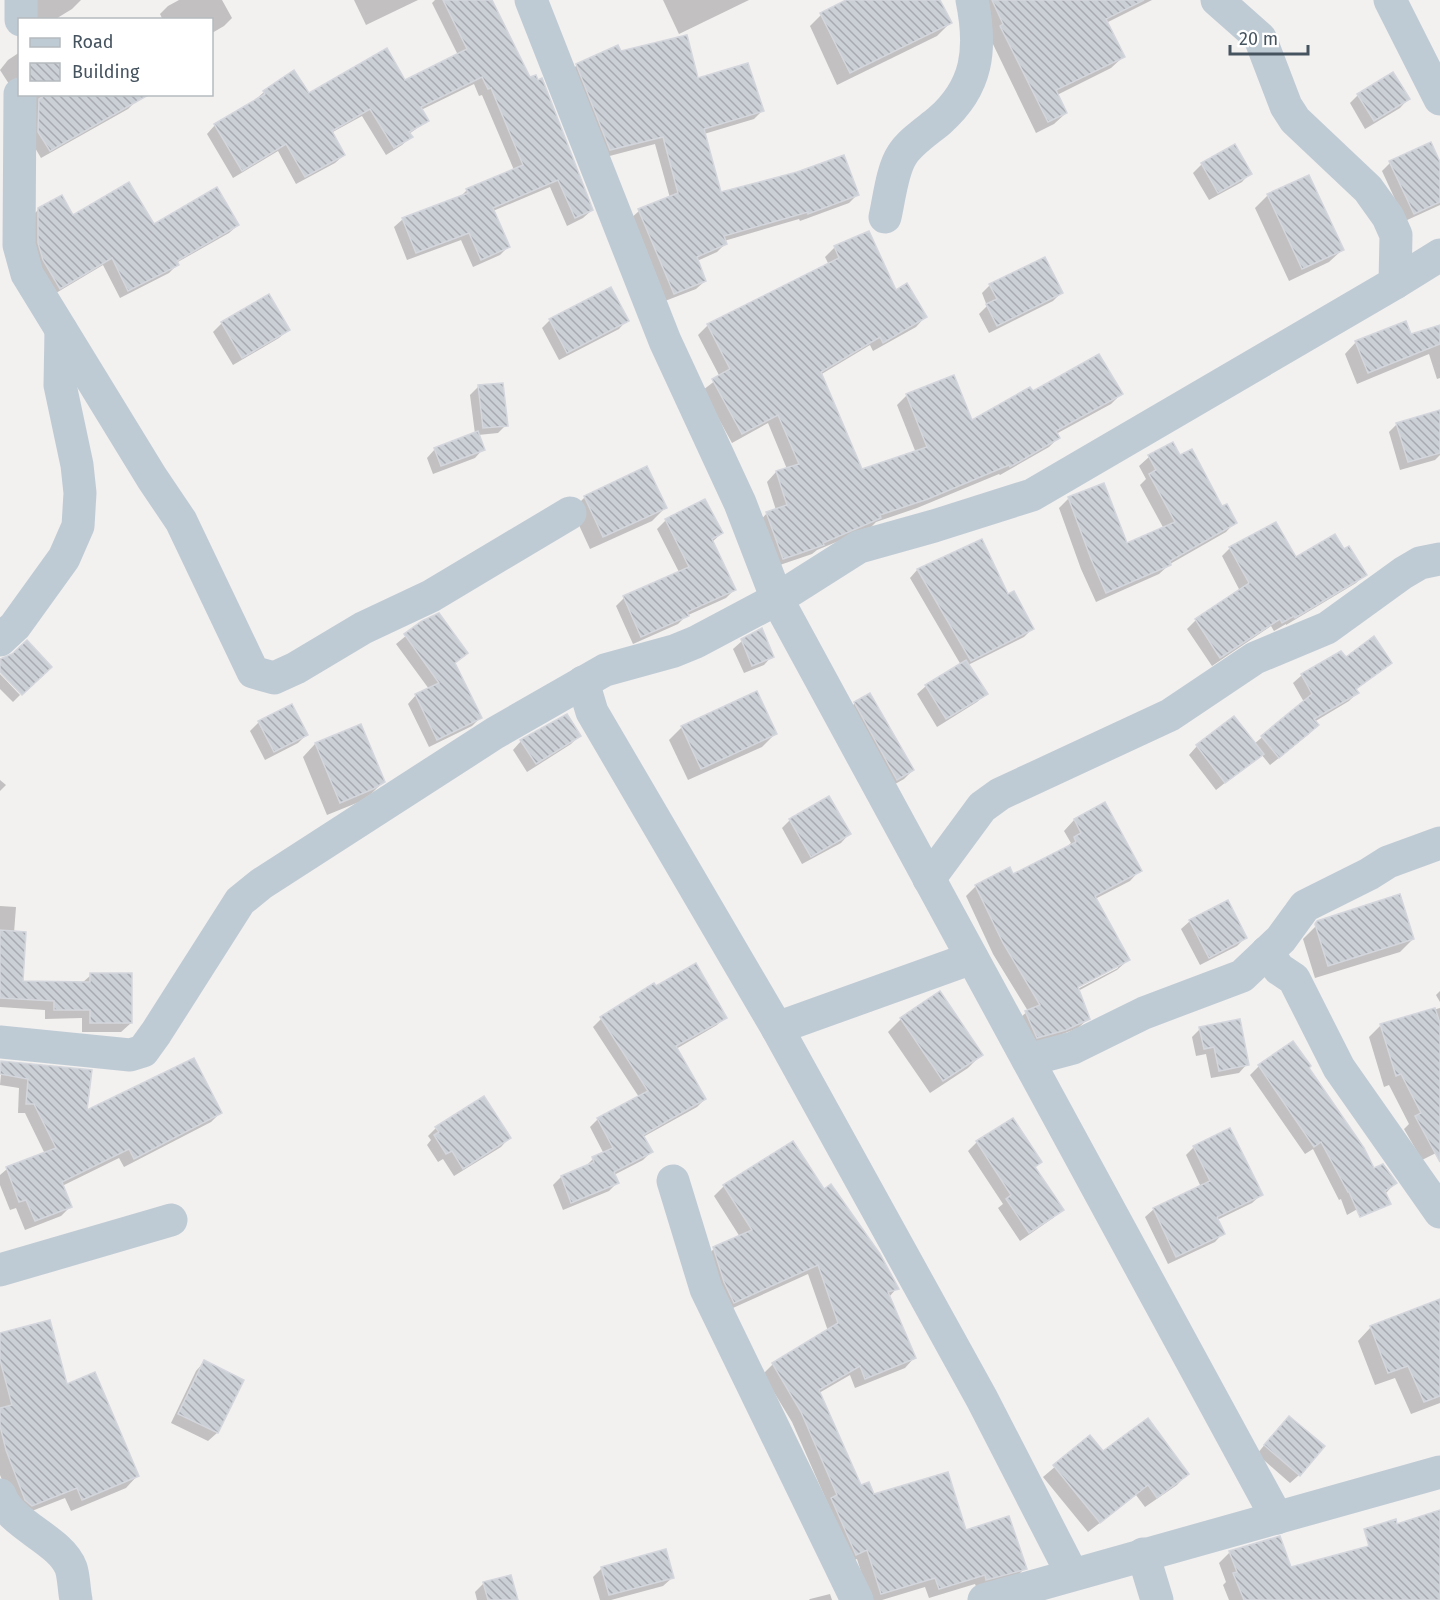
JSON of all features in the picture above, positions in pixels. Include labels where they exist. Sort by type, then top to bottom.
[{"type":"street","points":[[21,0],[21,18]]},
{"type":"street","points":[[531,0],[665,341],[740,503],[777,600],[1277,1518]]},
{"type":"street","points":[[885,218],[901,155],[954,107],[966,91],[976,62],[975,16],[972,0]]},
{"type":"street","points":[[1217,0],[1260,38],[1286,106],[1295,120],[1368,189],[1388,217],[1396,235],[1395,283]]},
{"type":"street","points":[[1390,0],[1440,99]]},
{"type":"street","points":[[20,96],[19,244],[27,274],[152,478],[181,521],[253,672],[274,678],[296,668],[363,628],[431,596],[570,513]]},
{"type":"street","points":[[0,1042],[130,1055],[143,1051],[240,901],[261,884],[495,733],[605,670],[674,651],[696,642],[777,600],[859,547],[1032,495],[1440,255]]},
{"type":"street","points":[[0,640],[15,626],[64,558],[78,526],[80,494],[77,465],[60,386],[61,330]]},
{"type":"street","points":[[929,879],[982,807],[1000,794],[1170,715],[1255,658],[1327,628],[1403,573],[1420,563],[1440,559]]},
{"type":"street","points":[[583,682],[592,712],[777,1028],[982,1399],[1072,1574]]},
{"type":"street","points":[[1028,1060],[1073,1048],[1144,1013],[1242,976],[1281,939],[1305,906],[1388,862],[1440,843]]},
{"type":"street","points":[[1267,952],[1279,969],[1294,979],[1339,1068],[1440,1212]]},
{"type":"street","points":[[777,1028],[972,958]]},
{"type":"street","points":[[673,1181],[706,1289],[857,1600]]},
{"type":"street","points":[[0,1270],[171,1220]]},
{"type":"street","points":[[984,1600],[1440,1472]]},
{"type":"street","points":[[0,1495],[11,1512],[60,1553],[71,1567],[76,1600]]},
{"type":"street","points":[[1143,1554],[1157,1600]]},
{"type":"building","points":[[443,0],[492,0],[530,77],[536,75],[538,80],[542,78],[593,210],[575,218],[558,180],[493,208],[510,247],[481,260],[469,233],[416,253],[402,218],[468,193],[466,189],[523,165],[491,88],[488,89],[482,77],[421,107],[429,121],[409,132],[413,137],[394,148],[370,109],[332,131],[345,155],[305,177],[286,144],[242,171],[214,124],[265,94],[263,91],[294,70],[309,93],[387,48],[405,80],[467,49]]},
{"type":"building","points":[[846,0],[940,0],[952,23],[850,73],[820,13]]},
{"type":"building","points":[[992,0],[1144,0],[1106,19],[1125,57],[1056,90],[1067,113],[1048,122],[1000,26],[1003,24]]},
{"type":"building","points":[[687,35],[698,78],[748,63],[764,111],[704,129],[721,192],[797,172],[844,155],[859,195],[808,214],[808,212],[724,236],[727,244],[697,257],[706,281],[674,294],[638,209],[678,193],[663,137],[610,150],[576,64],[618,45],[621,51]]},
{"type":"building","points":[[1393,72],[1410,99],[1374,121],[1357,94]]},
{"type":"building","points":[[44,96],[146,96],[50,151],[38,132],[39,99]]},
{"type":"building","points":[[1431,142],[1440,162],[1440,202],[1414,214],[1389,161]]},
{"type":"building","points":[[1235,144],[1252,174],[1218,193],[1201,163]]},
{"type":"building","points":[[1309,175],[1344,250],[1302,269],[1267,194]]},
{"type":"building","points":[[129,182],[154,224],[217,187],[239,225],[177,261],[179,265],[128,291],[112,258],[60,289],[43,260],[38,243],[38,208],[62,195],[73,215]]},
{"type":"building","points":[[869,231],[896,290],[907,283],[927,317],[883,343],[880,337],[821,372],[862,469],[927,447],[906,394],[954,375],[972,420],[1030,387],[1033,391],[1099,354],[1123,394],[1056,431],[1060,438],[1010,467],[1009,465],[928,499],[880,515],[881,518],[823,543],[824,545],[783,559],[766,512],[787,505],[776,471],[799,464],[778,415],[742,434],[712,379],[730,369],[707,324],[839,258],[834,246]]},
{"type":"building","points":[[1045,257],[1063,293],[997,326],[986,304],[997,299],[989,284]]},
{"type":"building","points":[[611,287],[629,321],[567,353],[549,319]]},
{"type":"building","points":[[269,294],[290,330],[242,358],[221,322]]},
{"type":"building","points":[[1406,321],[1411,334],[1440,325],[1440,344],[1368,373],[1355,341]]},
{"type":"building","points":[[503,383],[508,426],[483,428],[478,385]]},
{"type":"building","points":[[1440,410],[1440,453],[1408,462],[1396,423]]},
{"type":"building","points":[[478,431],[485,450],[441,466],[434,448]]},
{"type":"building","points":[[1173,442],[1180,455],[1192,449],[1222,506],[1227,504],[1237,523],[1170,561],[1171,565],[1106,593],[1068,497],[1104,483],[1127,543],[1175,522],[1149,474],[1156,470],[1148,455]]},
{"type":"building","points":[[647,466],[667,508],[603,537],[584,496]]},
{"type":"building","points":[[705,499],[723,533],[712,539],[736,590],[687,612],[689,616],[641,637],[623,596],[689,567],[665,519]]},
{"type":"building","points":[[1276,522],[1296,557],[1335,534],[1344,549],[1349,546],[1367,575],[1295,618],[1294,616],[1282,623],[1280,619],[1220,658],[1195,619],[1249,583],[1229,547]]},
{"type":"building","points":[[982,539],[1008,594],[1014,591],[1034,629],[971,661],[917,569]]},
{"type":"building","points":[[439,613],[468,653],[455,663],[482,718],[437,740],[415,694],[439,683],[404,634],[422,621]]},
{"type":"building","points":[[762,628],[774,657],[752,666],[741,639]]},
{"type":"building","points":[[1374,636],[1392,663],[1356,689],[1359,693],[1314,719],[1319,725],[1279,758],[1261,736],[1312,694],[1301,674],[1341,651],[1346,657]]},
{"type":"building","points":[[27,640],[52,667],[22,695],[0,672],[0,659],[12,654]]},
{"type":"building","points":[[966,660],[988,694],[946,719],[925,685]]},
{"type":"building","points":[[757,691],[777,734],[701,769],[681,726]]},
{"type":"building","points":[[870,693],[914,770],[897,780],[854,702]]},
{"type":"building","points":[[292,704],[308,735],[274,752],[258,721]]},
{"type":"building","points":[[567,714],[581,736],[536,764],[520,740]]},
{"type":"building","points":[[1234,716],[1264,754],[1225,783],[1196,745]]},
{"type":"building","points":[[361,724],[385,782],[340,803],[315,743]]},
{"type":"building","points":[[829,796],[851,834],[811,857],[789,819]]},
{"type":"building","points":[[1105,802],[1142,871],[1095,896],[1130,960],[1078,987],[1090,1019],[1066,1030],[1037,1038],[1025,1011],[1040,1005],[1003,943],[975,885],[1010,867],[1013,874],[1076,842],[1074,837],[1081,833],[1074,819]]},
{"type":"building","points":[[1400,894],[1414,939],[1328,966],[1315,924],[1317,921]]},
{"type":"building","points":[[1228,900],[1247,938],[1209,958],[1189,920]]},
{"type":"building","points":[[0,930],[26,932],[23,981],[90,982],[90,973],[132,973],[132,1023],[90,1023],[90,1010],[54,1010],[54,1001],[0,998]]},
{"type":"building","points":[[696,963],[727,1018],[676,1046],[706,1099],[643,1135],[653,1152],[614,1172],[619,1183],[571,1203],[561,1176],[594,1162],[592,1157],[613,1148],[597,1118],[648,1091],[600,1017],[654,983],[656,986]]},
{"type":"building","points":[[940,991],[983,1055],[943,1081],[900,1018]]},
{"type":"building","points":[[1435,1008],[1440,1023],[1440,1162],[1415,1116],[1421,1113],[1401,1074],[1396,1076],[1380,1024]]},
{"type":"building","points":[[1240,1019],[1249,1065],[1219,1071],[1214,1047],[1204,1049],[1199,1027]]},
{"type":"building","points":[[1293,1041],[1364,1148],[1374,1168],[1383,1164],[1397,1183],[1385,1191],[1391,1204],[1360,1217],[1321,1142],[1314,1147],[1258,1065]]},
{"type":"building","points":[[194,1058],[222,1113],[134,1159],[129,1149],[62,1182],[72,1207],[35,1221],[26,1200],[19,1202],[6,1167],[56,1148],[34,1104],[26,1104],[28,1079],[0,1074],[1,1061],[92,1070],[87,1110]]},
{"type":"building","points":[[484,1096],[511,1138],[463,1169],[452,1151],[446,1154],[434,1135],[439,1132],[435,1127]]},
{"type":"building","points":[[1013,1118],[1042,1162],[1035,1167],[1064,1210],[1029,1233],[1006,1199],[1011,1195],[976,1141]]},
{"type":"building","points":[[1230,1128],[1263,1195],[1217,1217],[1225,1234],[1176,1257],[1153,1208],[1210,1181],[1193,1146]]},
{"type":"building","points":[[793,1141],[824,1189],[831,1184],[880,1254],[899,1289],[888,1292],[916,1358],[865,1379],[860,1366],[819,1390],[861,1485],[869,1482],[874,1494],[948,1472],[966,1530],[1009,1516],[1027,1569],[986,1580],[985,1575],[939,1589],[935,1578],[881,1594],[867,1550],[856,1555],[831,1498],[837,1495],[801,1412],[772,1363],[838,1323],[818,1265],[734,1303],[724,1282],[713,1247],[752,1230],[723,1185]]},
{"type":"building","points":[[1440,1299],[1440,1396],[1424,1402],[1408,1366],[1388,1373],[1370,1326]]},
{"type":"building","points":[[50,1320],[67,1384],[95,1372],[139,1476],[82,1500],[77,1488],[32,1506],[25,1500],[6,1450],[0,1426],[0,1408],[12,1405],[0,1360],[0,1333]]},
{"type":"building","points":[[204,1360],[244,1380],[218,1433],[178,1414]]},
{"type":"building","points":[[1289,1416],[1325,1446],[1300,1476],[1264,1445]]},
{"type":"building","points":[[1148,1418],[1189,1474],[1157,1498],[1148,1485],[1100,1523],[1053,1465],[1090,1435],[1103,1451]]},
{"type":"building","points":[[1440,1510],[1440,1600],[1244,1600],[1233,1573],[1237,1572],[1229,1551],[1280,1536],[1291,1567],[1369,1546],[1364,1529],[1396,1519],[1397,1524]]},
{"type":"building","points":[[666,1549],[674,1578],[609,1595],[601,1567]]},
{"type":"building","points":[[511,1575],[518,1600],[488,1600],[483,1582]]}]
